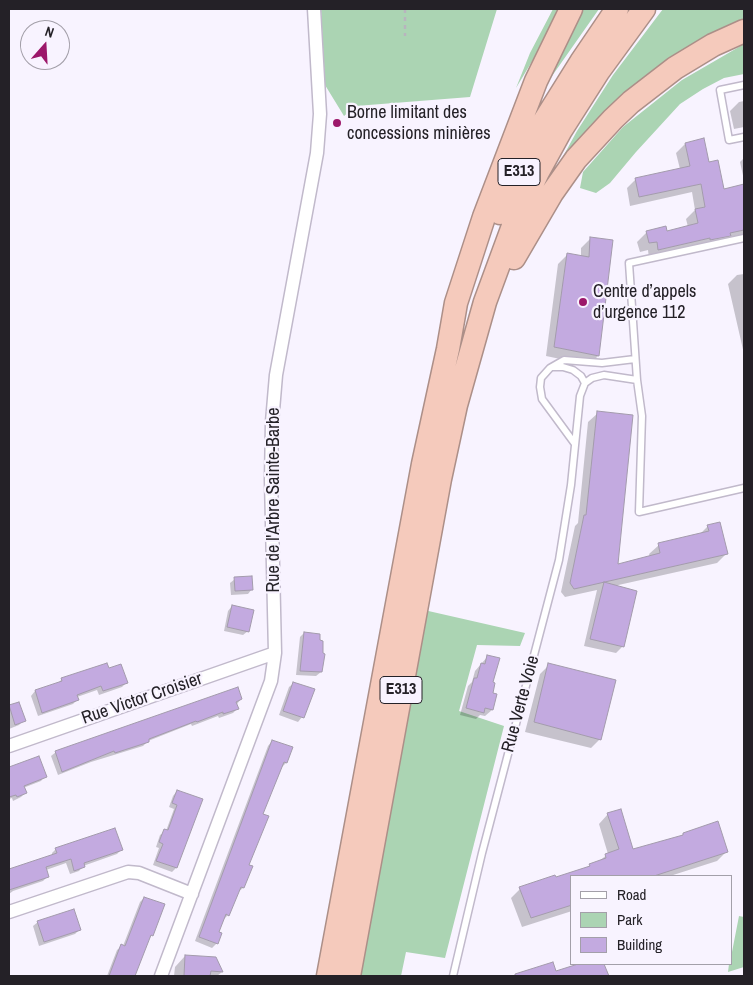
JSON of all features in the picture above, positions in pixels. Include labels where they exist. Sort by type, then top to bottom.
[{"type":"highway","points":[[448,349],[456,303],[484,217],[536,81],[571,9]]},
{"type":"highway","name":"E313","points":[[328,976],[423,464],[448,349],[506,199],[541,126],[617,9]]},
{"type":"highway","name":"E313","points":[[349,976],[440,479],[456,405],[485,302],[517,218],[561,130],[598,72],[644,9]]},
{"type":"highway","points":[[485,302],[505,277],[531,226],[552,193],[576,159],[593,140],[631,102],[675,68],[713,45],[744,31]]},
{"type":"street","name":"Rue de l'Arbre Sainte-Barbe","points":[[161,976],[272,680],[275,653],[271,480],[272,422],[276,375],[318,153],[320,114],[314,9]]},
{"type":"street","name":"Rue Victor Croisier","points":[[9,746],[275,653]]},
{"type":"street","points":[[9,912],[128,872],[139,873],[192,894]]},
{"type":"lane","points":[[744,85],[720,90],[729,140],[744,136]]},
{"type":"lane","points":[[744,238],[629,262],[635,359],[642,416],[639,512],[744,488]]},
{"type":"lane","points":[[575,444],[542,398],[541,378],[550,368],[564,360],[602,363],[635,359]]},
{"type":"lane","points":[[550,368],[563,367],[573,370],[580,376],[584,384],[592,378],[604,374],[637,380]]},
{"type":"lane","name":"Rue Verte Voie","points":[[453,976],[482,853],[559,560],[571,485],[580,396],[584,384]]},
{"type":"path","points":[[405,9],[405,36]]},
{"type":"green space","points":[[321,9],[497,9],[470,97],[356,106],[344,116],[325,85]]},
{"type":"green space","points":[[553,9],[562,9],[516,88],[530,53]]},
{"type":"green space","points":[[580,9],[599,9],[552,76],[530,115]]},
{"type":"green space","points":[[663,9],[744,9],[744,21],[554,173],[577,131],[613,75]]},
{"type":"green space","points":[[744,44],[744,74],[724,78],[680,104],[610,183],[596,193],[580,188],[583,172],[623,127],[682,80]]},
{"type":"green space","points":[[424,610],[525,633],[520,646],[477,645],[459,711],[504,726],[445,958],[406,952],[401,976],[359,976]]},
{"type":"green space","points":[[739,916],[744,917],[744,967],[728,972],[729,965],[733,965],[733,947]]},
{"type":"building","points":[[704,138],[709,162],[718,160],[724,189],[744,184],[744,230],[730,233],[731,236],[710,240],[710,238],[658,250],[657,242],[649,243],[646,231],[666,226],[667,231],[698,223],[695,209],[705,207],[701,184],[639,197],[635,178],[690,166],[685,143]]},
{"type":"building","name":"Centre d’appels d’urgence 112","points":[[590,237],[613,240],[599,356],[554,347],[567,253],[589,257]]},
{"type":"building","points":[[597,411],[633,415],[618,564],[660,553],[658,543],[709,531],[707,525],[720,522],[728,554],[574,589],[570,583],[584,515],[586,515]]},
{"type":"building","points":[[252,576],[253,590],[235,591],[234,577]]},
{"type":"building","points":[[604,582],[637,591],[624,647],[590,639]]},
{"type":"building","points":[[232,605],[254,610],[249,632],[227,627]]},
{"type":"building","points":[[304,632],[320,634],[320,640],[323,641],[323,653],[325,654],[322,672],[300,671]]},
{"type":"building","points":[[487,655],[500,658],[493,682],[495,683],[493,693],[497,694],[493,710],[485,708],[484,713],[466,708],[474,678],[477,678],[481,663],[485,664]]},
{"type":"building","points":[[107,663],[109,668],[121,664],[128,683],[103,691],[101,686],[77,695],[79,700],[42,713],[35,690],[62,681],[61,678]]},
{"type":"building","points":[[548,663],[616,680],[601,740],[534,722]]},
{"type":"building","points":[[293,682],[315,689],[304,718],[283,711]]},
{"type":"building","points":[[238,687],[242,699],[236,702],[239,709],[196,721],[149,739],[149,742],[115,753],[114,751],[62,772],[55,751]]},
{"type":"building","points":[[19,702],[26,721],[15,725],[9,705]]},
{"type":"building","points":[[272,740],[293,747],[287,763],[284,762],[263,814],[269,816],[249,865],[253,866],[244,888],[241,887],[229,916],[226,914],[219,932],[222,933],[218,944],[199,937]]},
{"type":"building","points":[[39,756],[47,777],[24,786],[27,793],[17,797],[16,795],[9,797],[9,767]]},
{"type":"building","points":[[177,790],[203,799],[177,868],[156,861],[163,844],[159,842],[164,829],[168,830],[177,805],[172,803]]},
{"type":"building","points":[[621,809],[633,849],[683,835],[683,833],[718,821],[728,852],[657,875],[570,875],[570,906],[531,918],[519,887],[590,866],[589,864],[606,858],[605,854],[619,849],[607,813]]},
{"type":"building","points":[[115,828],[123,850],[84,863],[85,867],[74,871],[71,859],[46,867],[49,877],[9,890],[9,869],[57,853],[55,848]]},
{"type":"building","points":[[144,897],[165,904],[153,936],[151,935],[135,976],[109,976],[121,944],[125,946]]},
{"type":"building","points":[[74,909],[81,930],[44,942],[37,921]]},
{"type":"building","points":[[185,955],[216,957],[223,972],[211,971],[210,976],[184,976]]},
{"type":"building","points":[[553,962],[556,971],[575,965],[604,965],[609,976],[515,976],[515,974]]},
{"type":"place","name":"Borne limitant des concessions minières","points":[[337,123]]},
{"type":"place","name":"Centre d’appels d’urgence 112","points":[[583,302]]}]
